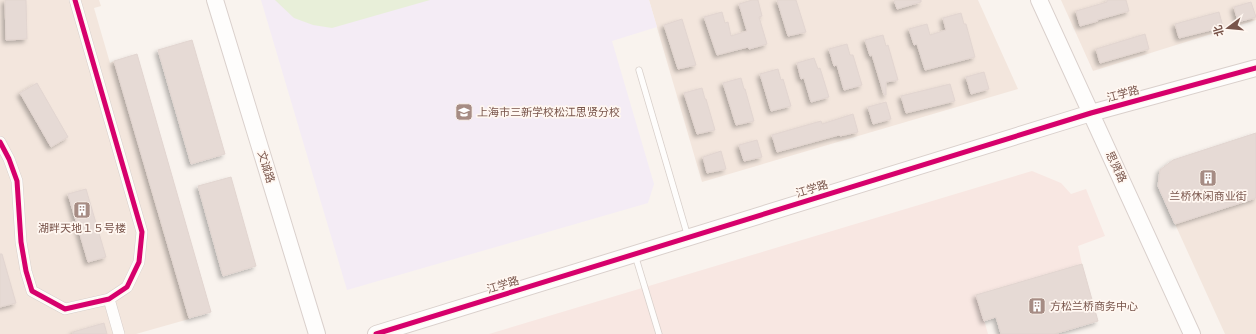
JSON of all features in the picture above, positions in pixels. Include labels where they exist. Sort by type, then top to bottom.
[{"type":"main road","name":"文诚路","points":[[215,0],[316,334]]},
{"type":"main road","name":"思贤路","points":[[1039,0],[1192,334]]},
{"type":"main road","name":"江学路","points":[[376,334],[1091,113],[1256,68]]},
{"type":"street","points":[[0,142],[9,159],[17,181],[22,250],[32,292],[65,309],[109,299],[127,287],[139,262],[142,232],[75,0]]},
{"type":"street","points":[[109,299],[119,334]]},
{"type":"lane","points":[[639,70],[688,238]]},
{"type":"lane","points":[[635,254],[659,334]]},
{"type":"shaded area","points":[[0,0],[99,0],[101,6],[94,8],[110,63],[114,61],[189,319],[136,334],[0,334]]},
{"type":"shaded area","name":"上海市三新学校松江思贤分校","points":[[261,0],[649,0],[657,27],[612,41],[654,184],[648,203],[347,290]]},
{"type":"shaded area","points":[[649,0],[978,0],[1018,89],[702,182]]},
{"type":"shaded area","points":[[1061,0],[1256,0],[1256,20],[1093,71]]},
{"type":"shaded area","points":[[1032,171],[1061,183],[1071,194],[1086,189],[1105,236],[1078,246],[1082,264],[977,295],[988,334],[489,334]]},
{"type":"shaded area","points":[[1256,198],[1256,334],[1225,334],[1175,224]]},
{"type":"green space","points":[[275,0],[430,0],[332,28],[313,25],[294,18]]},
{"type":"building","points":[[5,0],[26,0],[27,39],[6,40]]},
{"type":"building","points":[[752,0],[758,0],[762,16],[759,17],[767,44],[717,55],[704,17],[722,12],[725,23],[728,22],[731,36],[747,31],[739,4]]},
{"type":"building","points":[[777,0],[796,0],[806,32],[788,36]]},
{"type":"building","points":[[894,0],[921,0],[921,2],[897,9]]},
{"type":"building","points":[[1107,0],[1126,0],[1129,11],[1080,26],[1076,11],[1107,2]]},
{"type":"building","points":[[1251,2],[1256,17],[1238,22],[1234,7]]},
{"type":"building","points":[[1219,12],[1223,27],[1179,38],[1175,24]]},
{"type":"building","points":[[961,13],[964,24],[966,24],[975,57],[925,70],[917,44],[914,45],[909,29],[927,24],[930,35],[946,30],[943,18]]},
{"type":"building","points":[[682,19],[696,65],[678,69],[664,25]]},
{"type":"building","points":[[1145,34],[1149,49],[1100,63],[1096,49]]},
{"type":"building","points":[[883,35],[886,46],[888,45],[898,80],[886,82],[886,95],[884,95],[872,55],[870,56],[865,40]]},
{"type":"building","points":[[192,40],[225,154],[191,164],[158,50]]},
{"type":"building","points":[[847,44],[850,55],[853,55],[862,85],[844,90],[837,65],[834,66],[829,49]]},
{"type":"building","points":[[137,54],[211,312],[189,318],[114,61]]},
{"type":"building","points":[[814,58],[818,69],[820,68],[829,97],[811,102],[804,78],[801,79],[797,63]]},
{"type":"building","points":[[778,69],[781,80],[783,79],[791,106],[771,111],[760,74]]},
{"type":"building","points":[[984,72],[989,89],[971,94],[966,77]]},
{"type":"building","points":[[741,78],[754,121],[736,125],[723,83]]},
{"type":"building","points":[[37,83],[68,137],[51,147],[20,93]]},
{"type":"building","points":[[950,84],[955,101],[906,113],[901,96]]},
{"type":"building","points":[[702,88],[715,130],[697,134],[684,93]]},
{"type":"building","points":[[886,102],[891,119],[873,124],[868,107]]},
{"type":"building","points":[[853,114],[858,132],[839,135],[777,152],[772,135],[821,121],[822,124]]},
{"type":"building","name":"兰桥休闲商业街","points":[[1256,133],[1256,198],[1175,224],[1158,186],[1160,170],[1173,160]]},
{"type":"building","points":[[757,140],[762,157],[744,161],[739,145]]},
{"type":"building","points":[[721,151],[726,169],[707,173],[703,157]]},
{"type":"building","points":[[231,177],[256,266],[223,276],[198,186]]},
{"type":"building","points":[[86,189],[106,257],[88,262],[68,194]]},
{"type":"building","points":[[0,254],[2,254],[16,303],[0,307]]},
{"type":"building","name":"方松兰桥商务中心","points":[[1082,264],[1098,321],[1054,334],[1001,334],[996,317],[984,321],[976,295]]},
{"type":"building","points":[[104,323],[107,334],[73,334],[73,332]]},
{"type":"cycle path","points":[[0,142],[9,159],[17,181],[21,242],[26,271],[32,291],[65,309],[109,299],[127,287],[139,262],[142,232],[75,0]]},
{"type":"cycle path","points":[[376,334],[1091,113],[1256,68]]},
{"type":"place","name":"上海市三新学校松江思贤分校","points":[[464,112]]},
{"type":"place","name":"兰桥休闲商业街","points":[[1208,178]]},
{"type":"place","name":"湖畔天地１５号楼","points":[[82,210]]},
{"type":"place","name":"方松兰桥商务中心","points":[[1037,306]]}]
